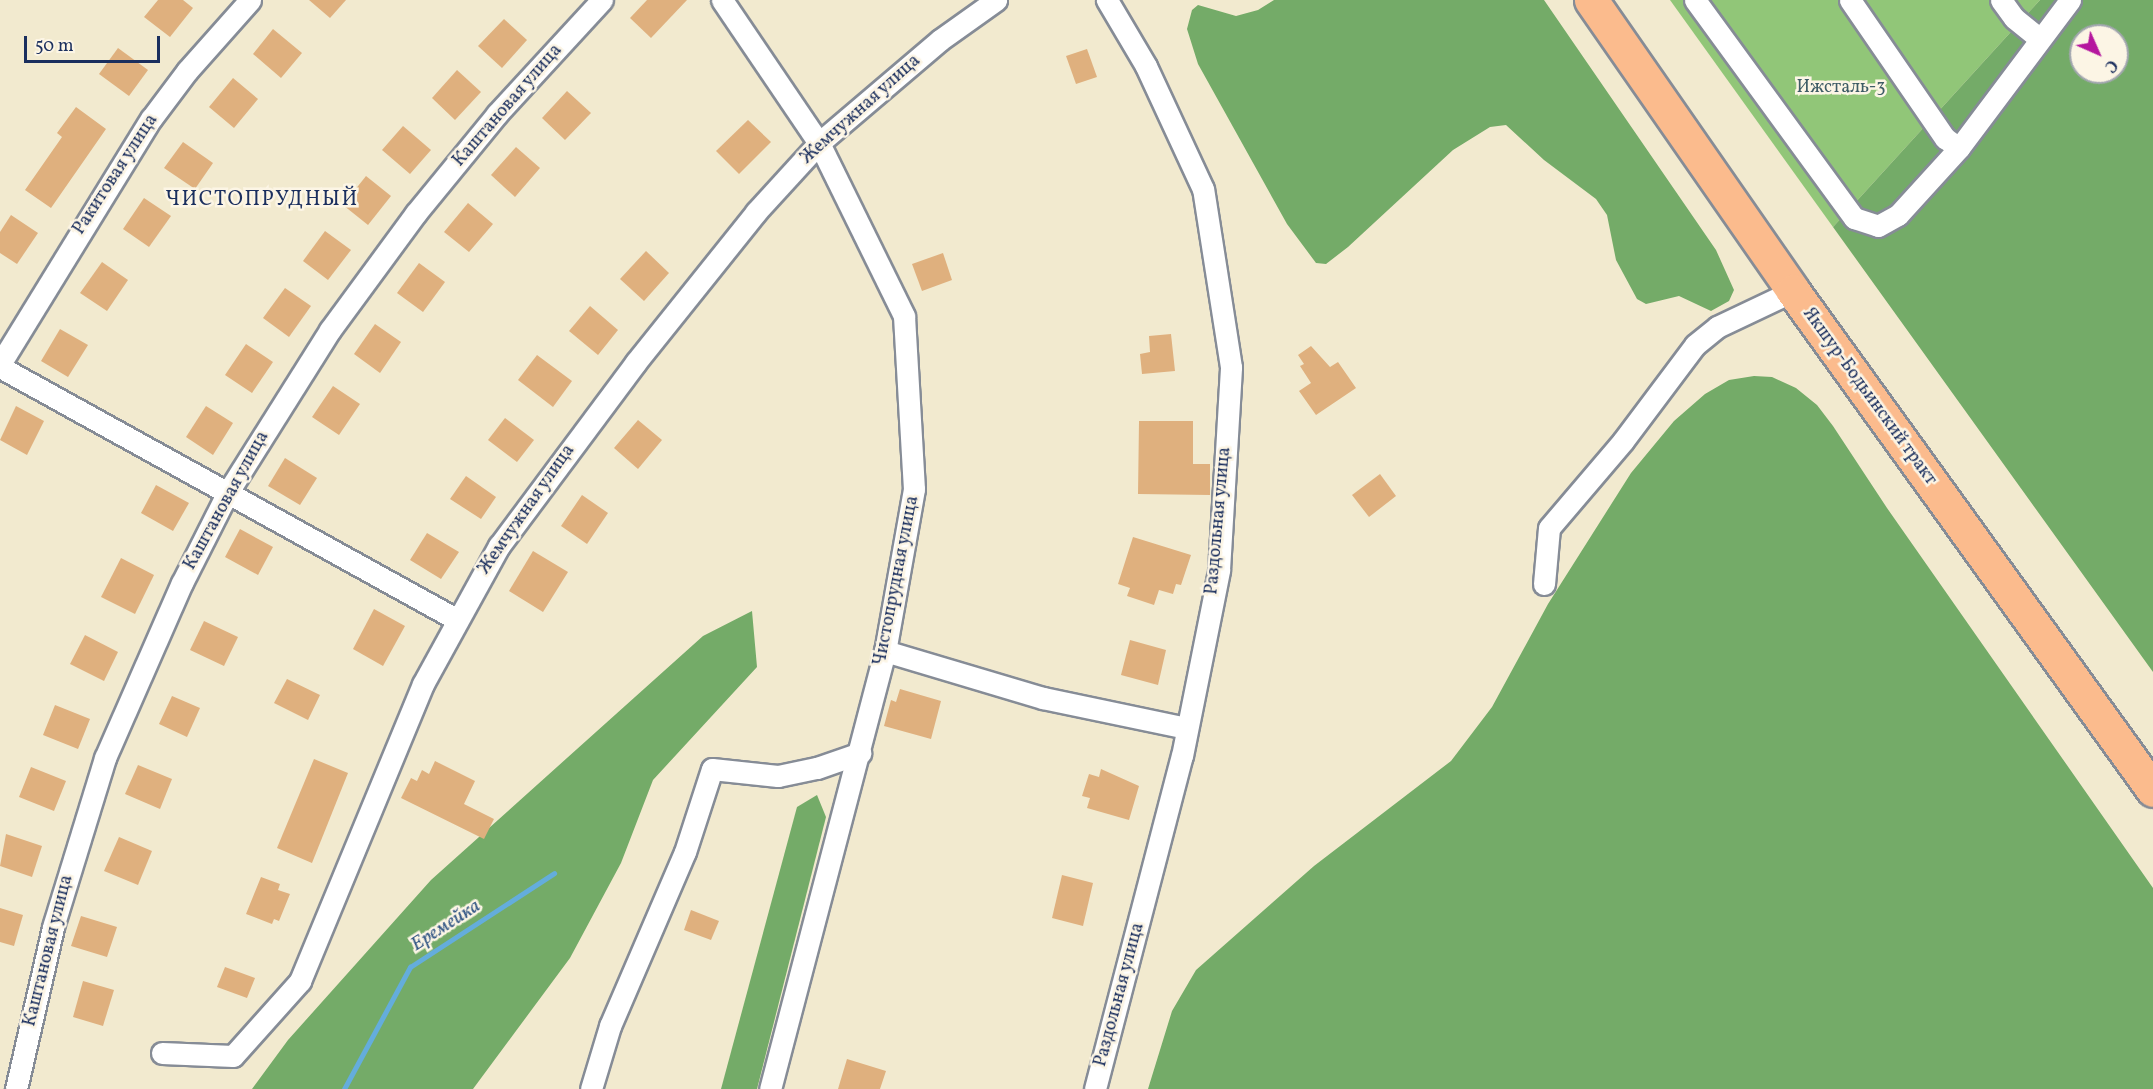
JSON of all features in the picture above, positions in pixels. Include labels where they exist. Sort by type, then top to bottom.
[{"type":"main road","name":"Якшур-Бодьинский тракт","points":[[1591,0],[1793,291],[2153,790]]},
{"type":"street","name":"Ракитовая улица","points":[[0,366],[151,119],[187,71],[250,0]]},
{"type":"street","name":"Каштановая улица","points":[[16,1089],[53,927],[105,758],[182,583],[228,492],[330,330],[416,213],[497,114],[602,0]]},
{"type":"street","name":"Чистопрудная улица","points":[[722,0],[819,143],[904,316],[914,489],[885,651],[770,1089]]},
{"type":"street","name":"Жемчужная улица","points":[[162,1053],[233,1056],[300,981],[423,684],[456,619],[499,546],[586,426],[756,212],[819,143],[940,40],[996,0]]},
{"type":"street","name":"Раздольная улица","points":[[1095,1089],[1187,728],[1219,570],[1231,367],[1203,189],[1146,66],[1107,0]]},
{"type":"street","points":[[1695,0],[1854,218],[1878,226],[1898,215],[1959,148],[2070,0]]},
{"type":"street","points":[[1850,0],[1945,138],[1959,148]]},
{"type":"street","points":[[2001,0],[2014,18],[2040,39]]},
{"type":"street","points":[[1544,584],[1549,528],[1623,441],[1695,345],[1717,327],[1793,291]]},
{"type":"street","points":[[0,366],[456,619]]},
{"type":"street","points":[[885,651],[1043,698],[1187,728]]},
{"type":"street","points":[[591,1089],[610,1026],[685,852],[712,769],[778,776],[817,768],[860,753]]},
{"type":"green space","points":[[1274,0],[1544,0],[1716,250],[1734,290],[1729,301],[1711,311],[1679,296],[1646,304],[1637,299],[1616,260],[1607,215],[1596,199],[1544,160],[1506,125],[1490,127],[1453,150],[1348,247],[1326,264],[1316,263],[1287,224],[1198,64],[1187,29],[1192,10],[1198,5],[1236,16],[1258,10]]},
{"type":"green space","name":"Ижсталь-3","points":[[1670,0],[2040,0],[1833,227]]},
{"type":"green space","points":[[2040,0],[2153,0],[2153,672],[1833,227]]},
{"type":"green space","points":[[1754,376],[1772,377],[1796,388],[1817,405],[2153,888],[2153,1089],[1148,1089],[1172,1011],[1196,970],[1314,866],[1451,761],[1492,707],[1548,604],[1631,473],[1674,421],[1705,394],[1729,380]]},
{"type":"green space","points":[[752,611],[757,667],[653,780],[621,863],[570,958],[473,1089],[252,1089],[288,1040],[431,880],[703,636]]},
{"type":"green space","points":[[817,795],[826,817],[757,1089],[721,1089],[797,807]]},
{"type":"building","points":[[158,0],[183,0],[193,8],[170,37],[144,17]]},
{"type":"building","points":[[309,0],[346,0],[330,18]]},
{"type":"building","points":[[647,0],[687,0],[651,38],[630,18]]},
{"type":"building","points":[[504,19],[527,40],[502,68],[478,46]]},
{"type":"building","points":[[273,29],[302,53],[281,78],[253,54]]},
{"type":"building","points":[[118,48],[148,70],[129,96],[99,74]]},
{"type":"building","points":[[1087,49],[1097,77],[1076,84],[1066,56]]},
{"type":"building","points":[[457,70],[481,92],[455,120],[432,98]]},
{"type":"building","points":[[233,78],[258,99],[234,128],[209,107]]},
{"type":"building","points":[[567,91],[591,113],[565,140],[542,118]]},
{"type":"building","points":[[76,107],[106,129],[51,208],[25,190],[62,137],[57,133]]},
{"type":"building","points":[[748,120],[771,142],[739,174],[716,151]]},
{"type":"building","points":[[403,126],[431,150],[410,174],[382,150]]},
{"type":"building","points":[[183,142],[213,163],[195,189],[164,168]]},
{"type":"building","points":[[516,147],[540,168],[515,197],[491,175]]},
{"type":"building","points":[[366,176],[391,196],[368,225],[343,205]]},
{"type":"building","points":[[144,198],[171,216],[149,247],[123,229]]},
{"type":"building","points":[[468,203],[493,224],[469,252],[444,232]]},
{"type":"building","points":[[11,215],[38,233],[17,264],[0,253],[0,232]]},
{"type":"building","points":[[325,231],[351,250],[328,280],[303,261]]},
{"type":"building","points":[[646,251],[669,273],[644,301],[620,279]]},
{"type":"building","points":[[943,253],[952,280],[922,291],[912,264]]},
{"type":"building","points":[[102,262],[128,280],[107,311],[80,293]]},
{"type":"building","points":[[419,263],[445,282],[423,312],[397,293]]},
{"type":"building","points":[[285,288],[311,306],[289,337],[263,318]]},
{"type":"building","points":[[590,306],[618,330],[598,355],[569,331]]},
{"type":"building","points":[[375,324],[401,342],[380,373],[354,354]]},
{"type":"building","points":[[60,329],[88,345],[68,377],[41,361]]},
{"type":"building","points":[[1171,334],[1175,371],[1142,374],[1140,354],[1150,352],[1149,336]]},
{"type":"building","points":[[246,344],[273,362],[252,393],[225,375]]},
{"type":"building","points":[[1311,346],[1330,367],[1338,362],[1356,388],[1316,415],[1299,391],[1311,383],[1300,366],[1304,364],[1298,355]]},
{"type":"building","points":[[537,355],[572,381],[553,407],[518,380]]},
{"type":"building","points":[[333,386],[360,404],[339,435],[312,417]]},
{"type":"building","points":[[16,406],[44,421],[27,455],[0,440]]},
{"type":"building","points":[[206,406],[233,423],[213,455],[186,437]]},
{"type":"building","points":[[505,418],[534,440],[517,462],[488,440]]},
{"type":"building","points":[[638,420],[662,440],[638,469],[614,448]]},
{"type":"building","points":[[1139,421],[1193,421],[1193,464],[1210,464],[1210,495],[1138,494]]},
{"type":"building","points":[[285,458],[317,478],[300,505],[268,486]]},
{"type":"building","points":[[1380,474],[1396,496],[1369,517],[1352,495]]},
{"type":"building","points":[[466,476],[496,497],[481,519],[450,499]]},
{"type":"building","points":[[156,485],[189,503],[173,531],[141,513]]},
{"type":"building","points":[[582,495],[608,513],[587,544],[561,526]]},
{"type":"building","points":[[240,529],[273,547],[258,575],[225,557]]},
{"type":"building","points":[[427,533],[459,552],[441,579],[410,560]]},
{"type":"building","points":[[1133,537],[1191,555],[1181,585],[1176,584],[1173,594],[1159,590],[1154,605],[1127,596],[1130,588],[1118,584]]},
{"type":"building","points":[[533,551],[568,572],[543,612],[509,591]]},
{"type":"building","points":[[121,558],[154,575],[135,614],[101,597]]},
{"type":"building","points":[[374,609],[405,626],[383,666],[353,649]]},
{"type":"building","points":[[204,621],[238,637],[224,666],[190,650]]},
{"type":"building","points":[[85,635],[118,652],[104,681],[70,664]]},
{"type":"building","points":[[1130,640],[1166,650],[1158,685],[1121,675]]},
{"type":"building","points":[[287,679],[320,695],[308,720],[274,703]]},
{"type":"building","points":[[900,689],[941,701],[931,739],[884,726],[891,700],[896,702]]},
{"type":"building","points":[[172,696],[200,708],[187,737],[159,724]]},
{"type":"building","points":[[55,705],[90,719],[78,749],[43,735]]},
{"type":"building","points":[[314,759],[348,773],[312,863],[277,848]]},
{"type":"building","points":[[435,761],[475,781],[464,804],[494,819],[484,839],[401,798],[411,778],[417,781],[422,770],[429,774]]},
{"type":"building","points":[[138,765],[172,779],[160,809],[125,794]]},
{"type":"building","points":[[31,767],[66,781],[54,811],[19,797]]},
{"type":"building","points":[[1101,769],[1139,786],[1129,820],[1087,808],[1090,798],[1082,796],[1089,774],[1099,777]]},
{"type":"building","points":[[6,834],[42,846],[32,877],[0,866]]},
{"type":"building","points":[[119,837],[152,851],[138,885],[104,871]]},
{"type":"building","points":[[1062,875],[1093,883],[1083,926],[1052,918]]},
{"type":"building","points":[[261,877],[280,884],[278,890],[290,894],[279,921],[274,919],[272,924],[246,914]]},
{"type":"building","points":[[0,908],[23,915],[14,946],[0,942]]},
{"type":"building","points":[[691,910],[719,921],[711,940],[684,930]]},
{"type":"building","points":[[81,916],[117,927],[107,957],[71,946]]},
{"type":"building","points":[[225,967],[255,978],[247,998],[217,987]]},
{"type":"building","points":[[83,981],[114,990],[103,1026],[73,1017]]},
{"type":"building","points":[[847,1059],[886,1071],[880,1089],[838,1089]]},
{"type":"waterway","name":"Еремейка","points":[[344,1089],[410,967],[554,873]]},
{"type":"district","name":"ЧИСТОПРУДНЫЙ","points":[[262,200]]}]
